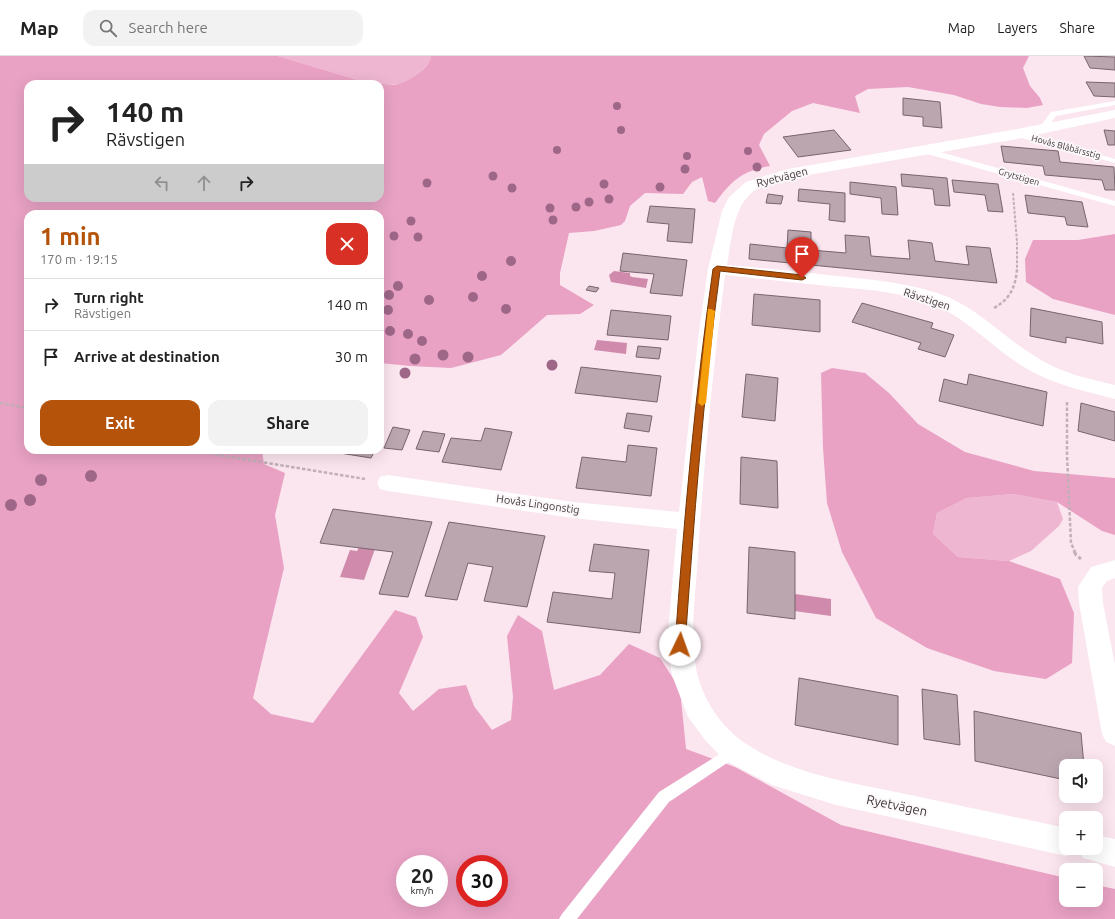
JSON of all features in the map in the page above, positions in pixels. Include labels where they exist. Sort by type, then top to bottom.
[{"type":"street","name":"Ryetvägen","points":[[1059,840],[836,792],[782,776],[749,760],[734,750],[714,732],[697,709],[685,675],[680,645],[689,522],[708,331],[717,269],[730,211],[734,200],[752,185],[788,174],[1017,134],[1115,114]]},
{"type":"street","name":"Rävstigen","points":[[717,269],[907,290],[942,302],[974,319],[1022,358],[1044,371],[1115,392]]},
{"type":"street","name":"Hovås Lingonstig","points":[[388,483],[573,510],[689,522]]},
{"type":"street","points":[[1107,571],[1090,587],[1091,604],[1115,734]]},
{"type":"street","points":[[1103,850],[1115,853]]},
{"type":"lane","points":[[1043,128],[1054,114],[1115,103]]},
{"type":"lane","name":"Hovås Blåbärsstig","points":[[1017,134],[1115,160]]},
{"type":"lane","name":"Grytstigen","points":[[923,150],[1115,204]]},
{"type":"lane","points":[[567,919],[664,797],[734,750]]},
{"type":"path","points":[[974,319],[1001,305],[1012,294],[1015,288],[1018,266],[1015,203],[1010,175]]},
{"type":"path","points":[[1067,379],[1067,455],[1071,542],[1076,555],[1107,571]]},
{"type":"path","points":[[0,403],[24,407]]},
{"type":"path","points":[[212,454],[388,483]]},
{"type":"shaded area","points":[[0,56],[278,56],[358,80],[24,80],[24,202],[384,202],[384,84],[397,84],[411,79],[424,69],[431,56],[1029,56],[1023,68],[1030,86],[1040,98],[1043,105],[1027,108],[1000,107],[981,104],[954,95],[908,87],[868,89],[855,96],[860,113],[813,103],[792,111],[764,134],[759,145],[770,166],[752,171],[738,178],[727,188],[715,203],[708,201],[702,177],[692,182],[683,194],[645,193],[630,206],[625,221],[621,225],[594,231],[569,233],[560,273],[560,285],[594,305],[580,314],[547,315],[501,355],[451,368],[384,363],[384,210],[24,210],[24,454],[263,454],[264,464],[285,473],[275,515],[284,568],[253,698],[271,714],[313,723],[395,610],[416,617],[423,637],[399,693],[413,711],[439,689],[466,685],[474,706],[492,730],[511,720],[513,697],[507,636],[518,615],[542,631],[554,690],[600,675],[629,644],[660,658],[680,689],[686,749],[735,767],[841,825],[1059,876],[1059,907],[1103,907],[1103,886],[1115,889],[1115,919],[0,919]]},
{"type":"shaded area","points":[[278,56],[431,56],[424,69],[409,81],[404,83],[384,84],[384,80],[358,80]]},
{"type":"shaded area","points":[[1115,234],[1115,315],[1053,299],[1026,282],[1025,259],[1033,240],[1078,240]]},
{"type":"shaded area","points":[[614,271],[630,273],[630,276],[632,277],[648,279],[646,288],[611,282],[609,275]]},
{"type":"shaded area","points":[[597,340],[627,343],[626,354],[594,350]]},
{"type":"shaded area","points":[[832,368],[865,373],[889,393],[918,424],[965,452],[1034,471],[1115,478],[1115,535],[1102,531],[1057,502],[1013,494],[967,498],[937,513],[933,534],[958,557],[1009,561],[1060,579],[1074,613],[1072,663],[1046,679],[994,671],[927,648],[876,618],[842,552],[827,503],[823,448],[821,373]]},
{"type":"shaded area","points":[[1013,494],[1057,502],[1063,519],[1059,526],[1031,551],[1009,561],[958,557],[933,534],[937,513],[967,498]]},
{"type":"shaded area","points":[[359,547],[375,549],[364,580],[340,577],[350,550],[357,551]]},
{"type":"shaded area","points":[[795,594],[831,599],[831,616],[794,611]]},
{"type":"building","points":[[1084,56],[1115,57],[1115,70],[1090,68]]},
{"type":"building","points":[[1086,82],[1115,83],[1115,97],[1094,96]]},
{"type":"building","points":[[903,98],[940,102],[942,128],[923,126],[923,117],[903,115]]},
{"type":"building","points":[[834,130],[851,150],[798,157],[783,137]]},
{"type":"building","points":[[1104,130],[1115,131],[1115,145],[1108,145]]},
{"type":"building","points":[[1001,146],[1058,151],[1060,162],[1114,167],[1115,190],[1105,190],[1102,180],[1045,175],[1043,166],[1004,162]]},
{"type":"building","points":[[901,174],[947,178],[950,206],[935,205],[933,189],[902,186]]},
{"type":"building","points":[[952,180],[998,184],[1003,212],[988,211],[985,195],[954,192]]},
{"type":"building","points":[[850,182],[896,187],[898,215],[882,214],[881,198],[850,194]]},
{"type":"building","points":[[799,189],[845,193],[845,222],[829,220],[830,204],[798,201]]},
{"type":"building","points":[[768,194],[783,196],[781,204],[766,203]]},
{"type":"building","points":[[1025,195],[1082,202],[1088,227],[1067,225],[1065,217],[1028,213]]},
{"type":"building","points":[[650,206],[695,209],[692,243],[667,241],[669,224],[647,222]]},
{"type":"building","points":[[788,230],[811,232],[811,250],[846,253],[845,235],[869,237],[871,256],[910,259],[908,240],[932,243],[935,261],[969,265],[966,246],[990,248],[997,283],[749,259],[750,244],[787,248]]},
{"type":"building","points":[[623,253],[687,260],[682,296],[650,293],[654,274],[620,271]]},
{"type":"building","points":[[589,286],[599,288],[596,292],[586,290]]},
{"type":"building","points":[[754,294],[820,300],[820,332],[752,325]]},
{"type":"building","points":[[862,303],[933,323],[931,328],[954,335],[945,357],[918,349],[921,343],[852,322]]},
{"type":"building","points":[[1031,308],[1102,322],[1103,344],[1066,337],[1066,343],[1030,336]]},
{"type":"building","points":[[611,310],[671,316],[668,340],[607,335]]},
{"type":"building","points":[[638,346],[661,348],[659,359],[636,357]]},
{"type":"building","points":[[581,367],[661,376],[657,402],[575,393]]},
{"type":"building","points":[[746,374],[778,378],[775,421],[742,417]]},
{"type":"building","points":[[969,374],[1047,392],[1043,426],[939,401],[944,379],[967,385]]},
{"type":"building","points":[[1081,403],[1115,412],[1115,441],[1078,431]]},
{"type":"building","points":[[627,413],[652,416],[649,432],[624,428]]},
{"type":"building","points":[[393,427],[410,430],[402,450],[384,448]]},
{"type":"building","points":[[485,428],[512,432],[501,470],[442,462],[451,438],[481,441]]},
{"type":"building","points":[[423,431],[445,434],[439,452],[416,449]]},
{"type":"building","points":[[628,445],[657,448],[651,496],[576,488],[582,457],[626,462]]},
{"type":"building","points":[[346,454],[373,454],[371,458]]},
{"type":"building","points":[[741,457],[777,461],[778,508],[740,504]]},
{"type":"building","points":[[333,509],[432,522],[408,597],[379,594],[393,552],[320,543]]},
{"type":"building","points":[[449,522],[545,536],[527,607],[484,601],[493,567],[468,563],[457,600],[425,596]]},
{"type":"building","points":[[594,544],[649,550],[640,633],[547,622],[553,592],[612,599],[615,573],[589,571]]},
{"type":"building","points":[[749,547],[795,552],[795,619],[747,613]]},
{"type":"building","points":[[799,678],[898,696],[898,745],[795,725]]},
{"type":"building","points":[[922,689],[957,695],[960,745],[924,739]]},
{"type":"building","points":[[974,711],[1081,733],[1083,759],[1059,759],[1059,779],[975,761]]},
{"type":"slow traffic","points":[[702,403],[711,311]]},
{"type":"route","points":[[680,645],[689,522],[700,426],[708,331],[717,269],[802,278]]}]
